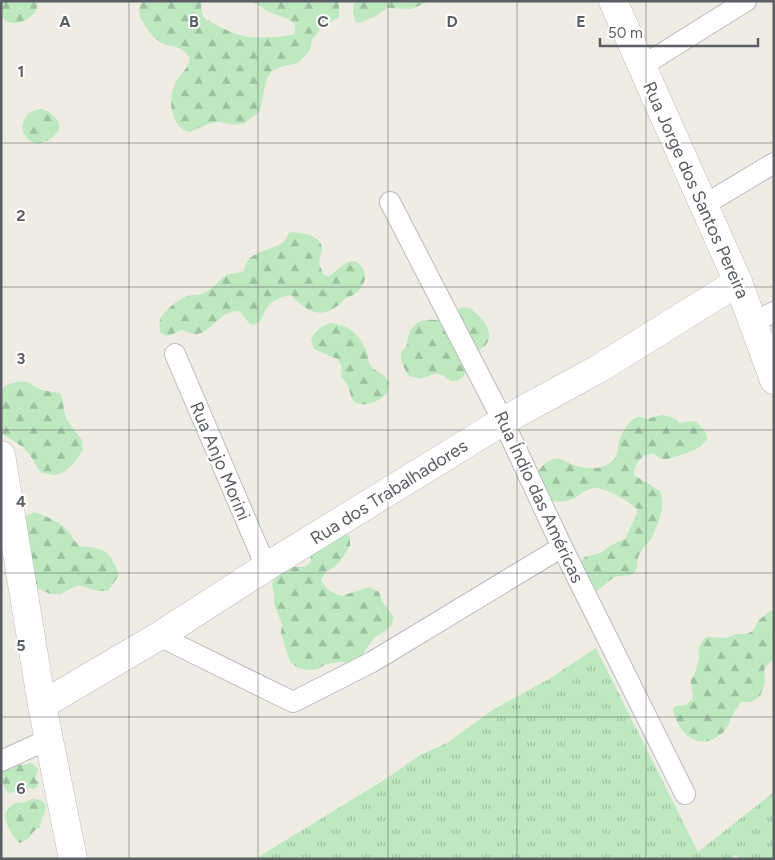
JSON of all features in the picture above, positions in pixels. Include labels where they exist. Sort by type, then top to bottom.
[{"type":"street","name":"Rua Jorge dos Santos Pereira","points":[[613,1],[738,282],[763,317],[774,380]]},
{"type":"street","points":[[642,66],[746,1]]},
{"type":"street","points":[[704,204],[774,163]]},
{"type":"street","name":"Rua Índio das Américas","points":[[390,202],[503,422],[562,547],[685,794]]},
{"type":"street","name":"Rua dos Trabalhadores","points":[[42,705],[159,636],[266,567],[503,422],[600,368],[738,282]]},
{"type":"street","name":"Rua Anjo Morini","points":[[175,354],[266,567]]},
{"type":"street","points":[[1,456],[42,705],[73,859]]},
{"type":"street","points":[[159,636],[293,702],[372,662],[562,547]]},
{"type":"street","points":[[1,761],[49,739]]},
{"type":"green space","points":[[1,1],[37,1],[37,6],[34,14],[26,20],[10,23],[1,17]]},
{"type":"green space","points":[[141,1],[202,1],[203,17],[227,30],[248,37],[294,34],[295,24],[251,1],[339,1],[339,17],[322,27],[312,40],[310,50],[298,63],[280,67],[271,72],[266,81],[260,111],[245,123],[236,125],[218,122],[190,132],[181,128],[176,122],[172,111],[171,99],[178,78],[187,66],[190,58],[182,50],[163,44],[152,35],[139,12]]},
{"type":"green space","points":[[354,1],[431,1],[411,9],[387,8],[374,17],[359,23],[355,21],[353,12]]},
{"type":"green space","points":[[42,109],[56,118],[59,128],[53,137],[39,144],[31,142],[26,137],[22,126],[28,114]]},
{"type":"green space","points":[[292,232],[315,237],[321,244],[322,252],[319,258],[324,275],[329,276],[350,261],[358,263],[365,273],[364,282],[360,289],[336,307],[321,313],[305,308],[291,295],[270,304],[262,319],[254,325],[249,323],[239,311],[226,314],[199,334],[192,334],[182,330],[168,336],[160,332],[161,317],[175,303],[187,296],[207,291],[227,275],[244,271],[251,257],[279,245]]},
{"type":"green space","points":[[462,307],[470,309],[477,314],[486,325],[489,333],[486,345],[469,357],[464,376],[453,381],[438,374],[422,378],[409,376],[402,364],[401,354],[407,345],[408,335],[413,327],[422,321],[445,319]]},
{"type":"green space","points":[[330,323],[344,326],[359,337],[366,349],[370,365],[388,381],[388,390],[382,398],[366,404],[354,402],[348,386],[341,377],[342,368],[338,359],[314,349],[311,339],[319,329]]},
{"type":"green space","points":[[25,381],[41,390],[60,393],[67,420],[82,440],[83,450],[72,465],[56,475],[40,472],[23,447],[1,433],[1,390],[12,383]]},
{"type":"green space","points":[[661,415],[671,417],[680,423],[690,421],[697,423],[705,432],[707,439],[699,447],[681,455],[664,459],[653,454],[644,455],[638,462],[634,469],[634,475],[660,491],[662,505],[659,520],[652,537],[639,555],[634,573],[615,577],[593,592],[579,564],[585,557],[600,553],[625,539],[637,509],[617,495],[599,488],[588,490],[566,501],[548,500],[537,475],[540,468],[553,459],[561,459],[586,468],[605,466],[615,458],[624,429],[630,422],[637,417],[647,419]]},
{"type":"green space","points":[[34,512],[52,519],[64,527],[79,546],[95,548],[109,555],[119,575],[108,591],[98,591],[78,585],[61,594],[50,594],[23,581],[20,524],[26,516]]},
{"type":"green space","points":[[343,530],[350,537],[350,546],[341,560],[326,572],[321,580],[330,591],[342,596],[369,587],[379,592],[382,601],[394,617],[391,626],[375,637],[358,660],[349,663],[326,664],[318,669],[298,668],[290,662],[281,633],[282,624],[274,604],[272,584],[276,575],[284,570],[304,567],[311,562],[310,551]]},
{"type":"green space","points":[[770,611],[774,611],[774,659],[764,670],[765,681],[760,696],[751,702],[741,702],[726,729],[717,737],[702,742],[695,740],[683,731],[673,710],[675,706],[685,705],[692,699],[691,680],[697,667],[698,649],[703,640],[707,637],[726,638],[736,634],[751,632],[759,620]]},
{"type":"green space","points":[[596,648],[698,852],[774,792],[774,859],[739,859],[737,855],[728,859],[255,859],[384,780],[420,755],[447,743],[494,709],[549,679]]},
{"type":"green space","points":[[30,763],[38,769],[35,779],[39,782],[37,787],[34,789],[29,788],[25,793],[9,793],[1,782],[1,768],[12,769],[17,764],[24,765]]},
{"type":"green space","points":[[33,799],[44,802],[46,809],[40,827],[28,839],[20,843],[8,828],[5,815],[8,809],[15,803]]}]
